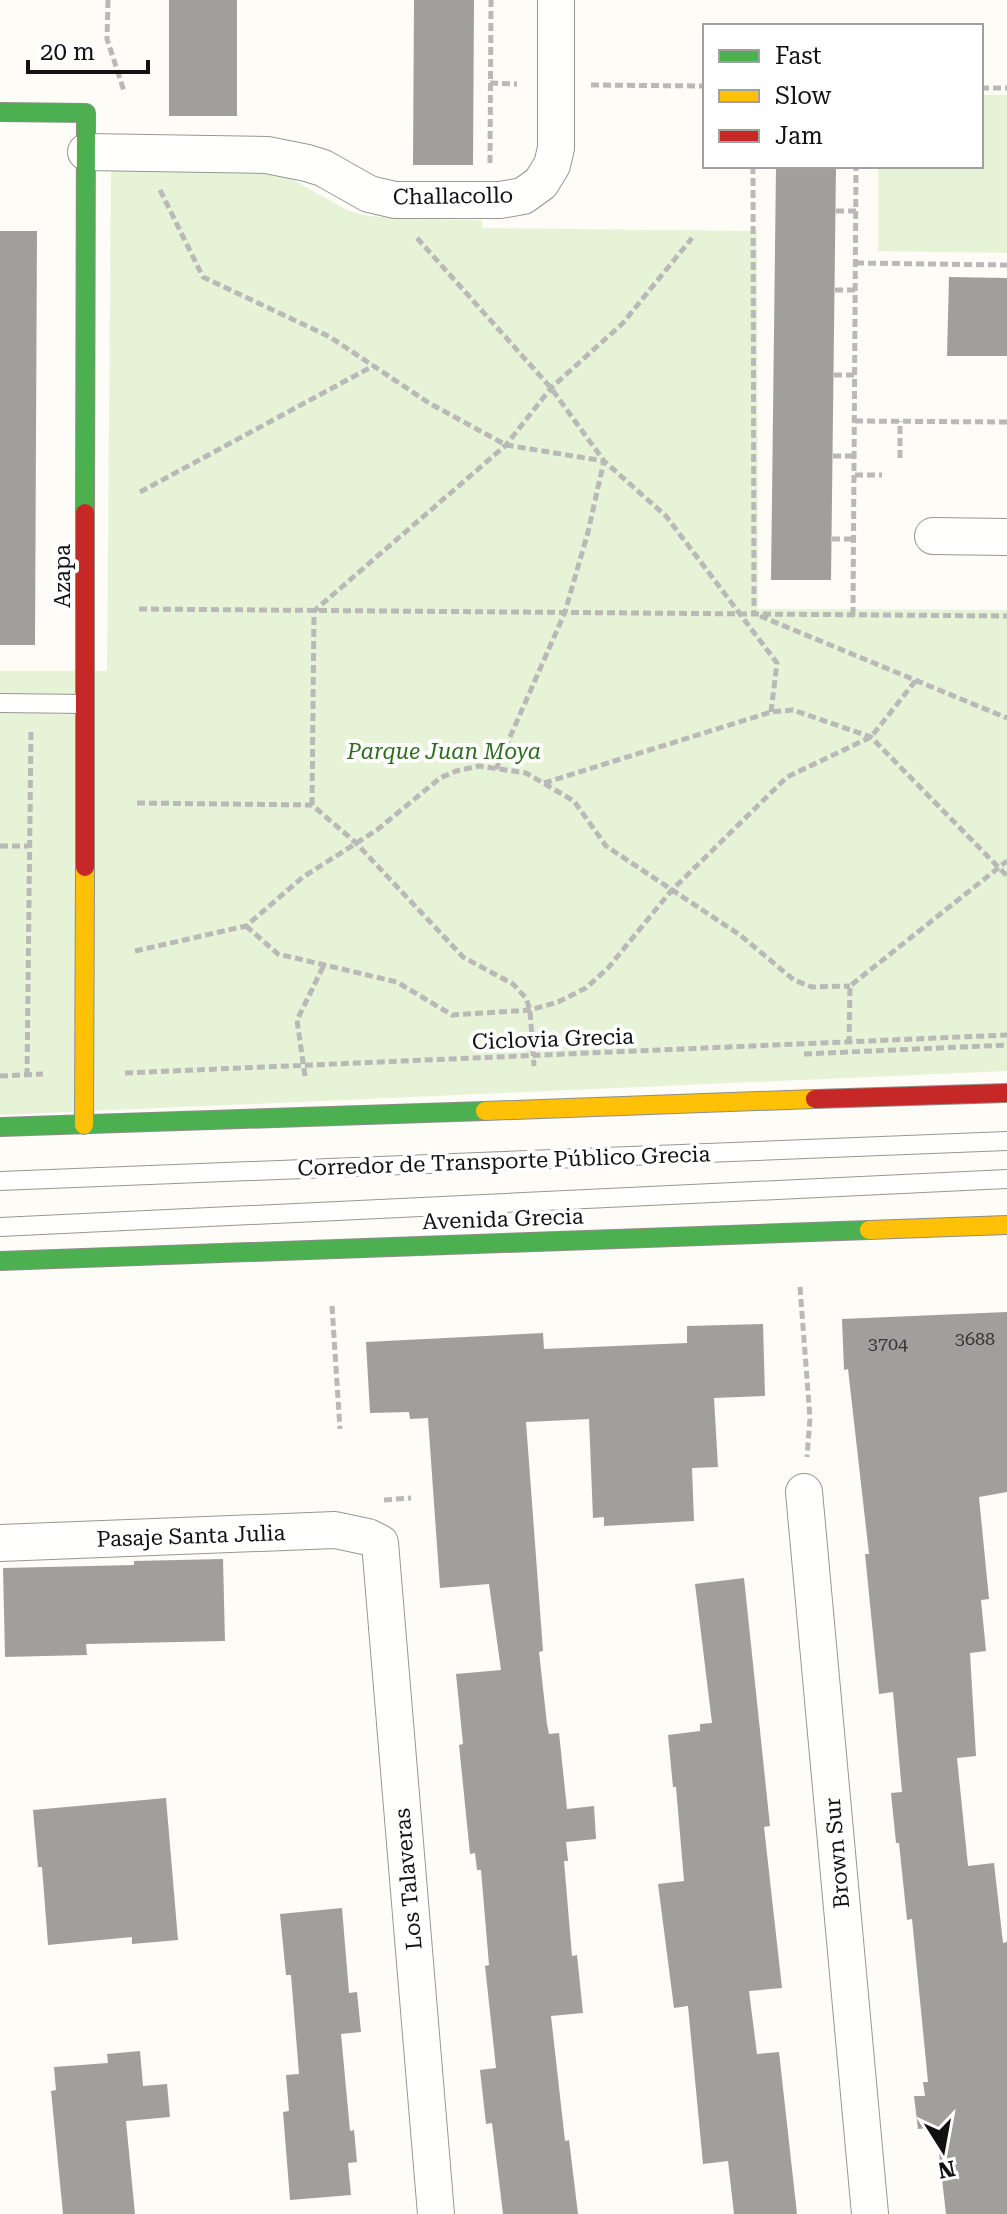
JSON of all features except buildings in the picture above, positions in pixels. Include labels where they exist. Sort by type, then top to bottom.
[{"type":"main road","name":"Azapa","points":[[0,112],[86,113],[84,1125]]},
{"type":"main road","points":[[0,1127],[1007,1093]]},
{"type":"main road","name":"Avenida Grecia","points":[[0,1261],[1007,1225]]},
{"type":"street","name":"Challacollo","points":[[86,152],[267,155],[323,168],[369,194],[395,200],[489,200],[523,196],[541,183],[552,165],[556,148],[556,0]]},
{"type":"street","points":[[933,536],[1007,537]]},
{"type":"street","name":"Brown Sur","points":[[804,1492],[870,2214]]},
{"type":"street","name":"Pasaje Santa Julia","points":[[0,1543],[335,1530],[368,1537],[380,1543]]},
{"type":"street","name":"Los Talaveras","points":[[380,1543],[436,2214]]},
{"type":"lane","points":[[0,703],[85,704]]},
{"type":"lane","name":"Corredor de Transporte Público Grecia","points":[[0,1181],[1007,1141]]},
{"type":"lane","name":"Corredor de Transporte Público Grecia","points":[[0,1227],[1007,1179]]},
{"type":"path","points":[[108,0],[107,39],[126,96]]},
{"type":"path","points":[[489,200],[491,0]]},
{"type":"path","points":[[983,88],[1007,88]]},
{"type":"path","points":[[144,153],[203,277],[330,337],[429,403],[506,445],[604,461]]},
{"type":"path","points":[[753,168],[754,613]]},
{"type":"path","points":[[853,615],[856,168]]},
{"type":"path","points":[[836,211],[856,211]]},
{"type":"path","points":[[415,236],[551,388],[604,461],[666,516],[741,614],[777,663],[771,712]]},
{"type":"path","points":[[312,805],[314,611],[506,445],[551,388],[622,324],[692,238]]},
{"type":"path","points":[[856,263],[1007,265]]},
{"type":"path","points":[[835,290],[855,290]]},
{"type":"path","points":[[140,492],[373,366]]},
{"type":"path","points":[[834,375],[855,375]]},
{"type":"path","points":[[855,421],[1007,422]]},
{"type":"path","points":[[900,421],[900,458]]},
{"type":"path","points":[[833,456],[855,456]]},
{"type":"path","points":[[496,769],[565,612],[604,461]]},
{"type":"path","points":[[854,475],[882,475]]},
{"type":"path","points":[[832,539],[853,539]]},
{"type":"path","points":[[139,609],[1007,616]]},
{"type":"path","points":[[754,613],[1007,718]]},
{"type":"path","points":[[246,926],[278,954],[397,982],[452,1015],[530,1010],[558,1002],[586,988],[608,968],[671,891],[787,777],[871,737],[917,679]]},
{"type":"path","points":[[26,1089],[31,703]]},
{"type":"path","points":[[544,783],[771,712],[793,710],[871,737],[1007,876]]},
{"type":"path","points":[[135,951],[246,926],[303,877],[377,830],[440,778],[479,766],[526,773],[574,801],[606,846],[752,944],[794,980],[812,987],[850,986],[1007,861]]},
{"type":"path","points":[[137,803],[312,805],[355,842],[463,957],[513,984],[526,998],[530,1010],[534,1066]]},
{"type":"path","points":[[0,846],[29,846]]},
{"type":"path","points":[[305,1076],[297,1020],[324,965]]},
{"type":"path","points":[[849,1052],[850,986]]},
{"type":"path","name":"Ciclovia Grecia","points":[[123,1074],[1007,1035]]},
{"type":"path","points":[[0,1076],[49,1074]]},
{"type":"path","points":[[800,1287],[810,1418],[804,1492]]},
{"type":"path","points":[[332,1306],[340,1429]]},
{"type":"green space","points":[[983,95],[1007,95],[1007,253],[878,251],[878,168],[983,168]]},
{"type":"green space","name":"Parque Juan Moya","points":[[111,169],[262,171],[288,177],[347,210],[368,216],[482,220],[482,228],[757,231],[758,609],[1007,610],[1007,1071],[0,1115],[0,671],[107,671]]},
{"type":"traffic: fast","points":[[0,112],[86,113],[85,513]]},
{"type":"traffic: fast","points":[[0,1127],[485,1111]]},
{"type":"traffic: fast","points":[[0,1261],[869,1230]]},
{"type":"traffic: slow","points":[[84,1125],[85,867]]},
{"type":"traffic: slow","points":[[485,1111],[815,1099]]},
{"type":"traffic: slow","points":[[869,1230],[1007,1225]]},
{"type":"traffic: jam","points":[[85,513],[85,867]]},
{"type":"traffic: jam","points":[[815,1099],[1007,1093]]}]
